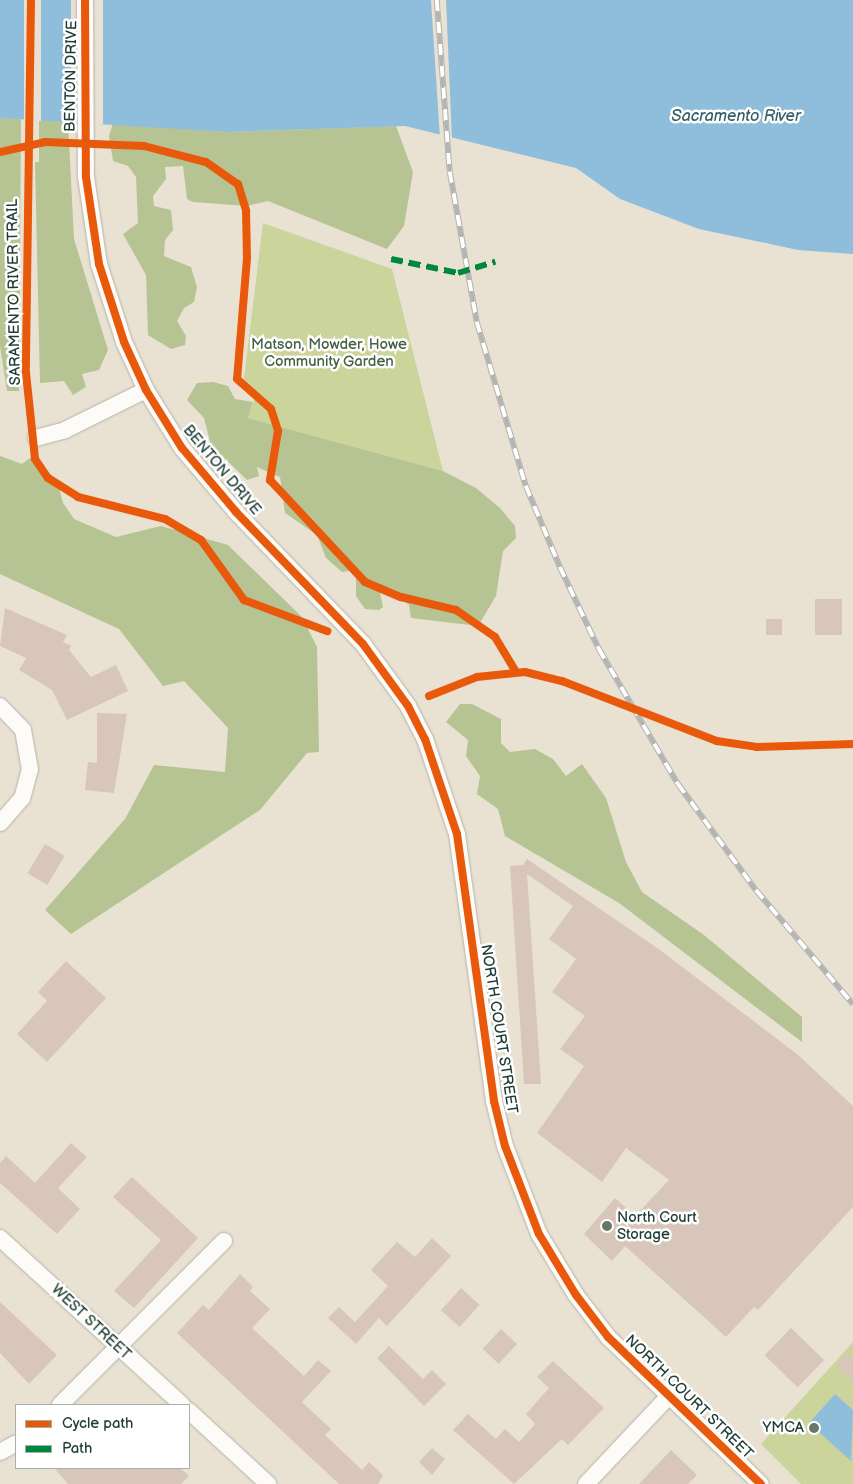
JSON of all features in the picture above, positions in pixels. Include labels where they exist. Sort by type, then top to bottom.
[{"type":"street","name":"BENTON DRIVE","points":[[85,0],[86,177],[106,291],[146,390],[208,481],[348,627],[408,706]]},
{"type":"street","points":[[36,438],[65,430],[146,390]]},
{"type":"street","points":[[0,706],[23,730],[30,761],[25,790],[0,823]]},
{"type":"street","name":"NORTH COURT STREET","points":[[408,706],[446,791],[458,834],[488,1070],[505,1146],[525,1202],[540,1234],[590,1315],[668,1397],[761,1484]]},
{"type":"street","name":"WEST STREET","points":[[0,1238],[181,1404]]},
{"type":"street","points":[[61,1404],[224,1241]]},
{"type":"street","points":[[586,1484],[668,1397]]},
{"type":"street","points":[[190,1412],[268,1484]]},
{"type":"street","points":[[0,1452],[15,1444]]},
{"type":"green space","points":[[0,118],[21,119],[19,391],[7,391],[0,346]]},
{"type":"green space","points":[[39,120],[68,121],[74,239],[108,350],[99,370],[82,374],[86,387],[73,395],[64,381],[40,383],[35,162],[39,162]]},
{"type":"green space","points":[[113,123],[228,132],[396,126],[413,172],[404,226],[387,249],[268,201],[247,206],[193,202],[187,199],[183,166],[165,167],[166,179],[153,196],[154,206],[171,210],[173,230],[165,240],[164,256],[191,267],[197,287],[194,302],[184,308],[177,321],[186,336],[185,345],[171,349],[148,335],[146,275],[123,234],[138,223],[136,177],[128,166],[113,161],[109,136]]},
{"type":"green space","name":"Matson, Mowder, Howe Community Garden","points":[[263,223],[392,269],[443,471],[248,418],[257,391],[243,386]]},
{"type":"green space","points":[[213,382],[228,386],[235,399],[253,402],[248,418],[443,471],[476,488],[500,508],[515,526],[516,538],[503,551],[496,596],[478,626],[411,618],[409,605],[393,593],[380,593],[383,607],[379,610],[365,609],[356,596],[356,577],[350,571],[342,572],[326,558],[317,535],[285,513],[280,477],[257,467],[259,476],[247,480],[211,445],[204,418],[187,400],[197,383]]},
{"type":"green space","points":[[0,456],[22,464],[30,458],[57,480],[63,503],[74,519],[116,537],[161,526],[228,545],[302,617],[317,647],[319,752],[307,753],[260,810],[71,934],[45,910],[125,819],[154,765],[225,772],[228,728],[184,681],[163,686],[119,629],[0,574]]},
{"type":"green space","points":[[460,704],[472,704],[501,719],[501,743],[510,752],[535,749],[553,759],[566,776],[582,764],[606,798],[626,862],[642,892],[704,935],[802,1017],[802,1042],[619,903],[505,836],[498,809],[477,794],[480,776],[466,756],[468,740],[446,722]]},
{"type":"green space","name":"YMCA","points":[[853,1342],[853,1484],[801,1484],[761,1444]]},
{"type":"water","name":"Sacramento River","points":[[0,0],[853,0],[853,254],[798,250],[699,229],[620,199],[576,168],[405,126],[228,132],[0,118]]},
{"type":"water","points":[[835,1394],[853,1410],[851,1461],[809,1423]]},
{"type":"pier","points":[[24,0],[41,0],[41,121],[24,121]]},
{"type":"pier","points":[[71,0],[103,0],[103,124],[71,124]]},
{"type":"pier","points":[[431,0],[446,0],[452,141],[440,138]]},
{"type":"building","points":[[815,599],[842,599],[842,635],[815,635]]},
{"type":"building","points":[[5,608],[67,635],[63,642],[71,646],[69,650],[91,677],[116,665],[128,691],[67,720],[52,690],[19,670],[26,658],[0,646]]},
{"type":"building","points":[[766,619],[782,619],[782,635],[766,635]]},
{"type":"building","points":[[97,713],[127,714],[114,793],[85,790],[88,762],[97,763]]},
{"type":"building","points":[[45,844],[65,856],[47,885],[27,873]]},
{"type":"building","points":[[527,859],[660,950],[797,1054],[853,1106],[853,1207],[758,1310],[754,1307],[726,1337],[625,1246],[612,1261],[584,1234],[615,1198],[635,1216],[669,1180],[626,1148],[602,1182],[537,1133],[584,1066],[560,1049],[585,1016],[552,992],[576,959],[549,939],[573,906],[527,874],[541,1084],[524,1084],[510,866],[523,865]]},
{"type":"building","points":[[66,961],[106,998],[47,1062],[17,1034],[47,1001],[38,992]]},
{"type":"building","points":[[71,1143],[87,1157],[58,1188],[80,1209],[57,1234],[0,1183],[0,1163],[6,1156],[35,1183]]},
{"type":"building","points":[[132,1177],[198,1238],[134,1308],[114,1291],[161,1240],[113,1197]]},
{"type":"building","points":[[432,1238],[451,1256],[387,1326],[379,1318],[356,1344],[328,1318],[339,1307],[355,1322],[388,1286],[371,1270],[397,1242],[415,1257]]},
{"type":"building","points":[[240,1274],[253,1287],[250,1291],[270,1309],[252,1328],[304,1376],[318,1360],[331,1371],[302,1402],[331,1429],[325,1435],[362,1470],[369,1462],[383,1475],[378,1484],[339,1484],[177,1333],[203,1305],[209,1310]]},
{"type":"building","points":[[461,1288],[480,1305],[460,1327],[441,1310]]},
{"type":"building","points":[[0,1302],[57,1355],[29,1384],[0,1353]]},
{"type":"building","points":[[791,1328],[824,1360],[798,1387],[765,1355]]},
{"type":"building","points":[[501,1329],[517,1344],[499,1364],[483,1349]]},
{"type":"building","points":[[389,1346],[423,1379],[432,1370],[446,1384],[424,1406],[377,1358]]},
{"type":"building","points":[[846,1353],[853,1360],[853,1381],[836,1365]]},
{"type":"building","points":[[553,1361],[604,1408],[568,1445],[562,1439],[514,1484],[453,1430],[468,1414],[496,1439],[505,1429],[519,1442],[535,1424],[526,1414],[549,1388],[537,1377]]},
{"type":"building","points":[[432,1448],[445,1459],[432,1475],[419,1462]]},
{"type":"building","points":[[671,1450],[697,1475],[688,1484],[639,1484]]},
{"type":"building","points":[[55,1469],[181,1469],[189,1476],[181,1484],[68,1484]]},
{"type":"railway","points":[[437,0],[450,172],[477,322],[526,486],[560,567],[599,649],[678,784],[756,890],[853,1004]]},
{"type":"marked path","points":[[391,259],[458,273],[495,262]]},
{"type":"cycle path","name":"SARAMENTO RIVER TRAIL","points":[[31,0],[26,373],[35,459],[48,478],[78,497],[165,519],[201,540],[244,600],[327,631]]},
{"type":"cycle path","points":[[85,0],[86,177],[99,264],[124,342],[146,390],[182,448],[236,512],[363,644],[408,706],[425,739],[457,834],[494,1101],[505,1146],[539,1234],[576,1295],[608,1337],[761,1484]]},
{"type":"cycle path","points":[[0,152],[45,142],[144,146],[206,162],[238,184],[246,211],[247,258],[237,379],[271,409],[278,431],[270,480],[365,582],[401,597],[456,610],[495,637],[516,672]]},
{"type":"cycle path","points":[[429,696],[477,677],[525,672],[562,681],[717,741],[757,747],[853,744]]},
{"type":"place","name":"North Court Storage","points":[[607,1226]]},
{"type":"place","name":"YMCA","points":[[814,1428]]}]
